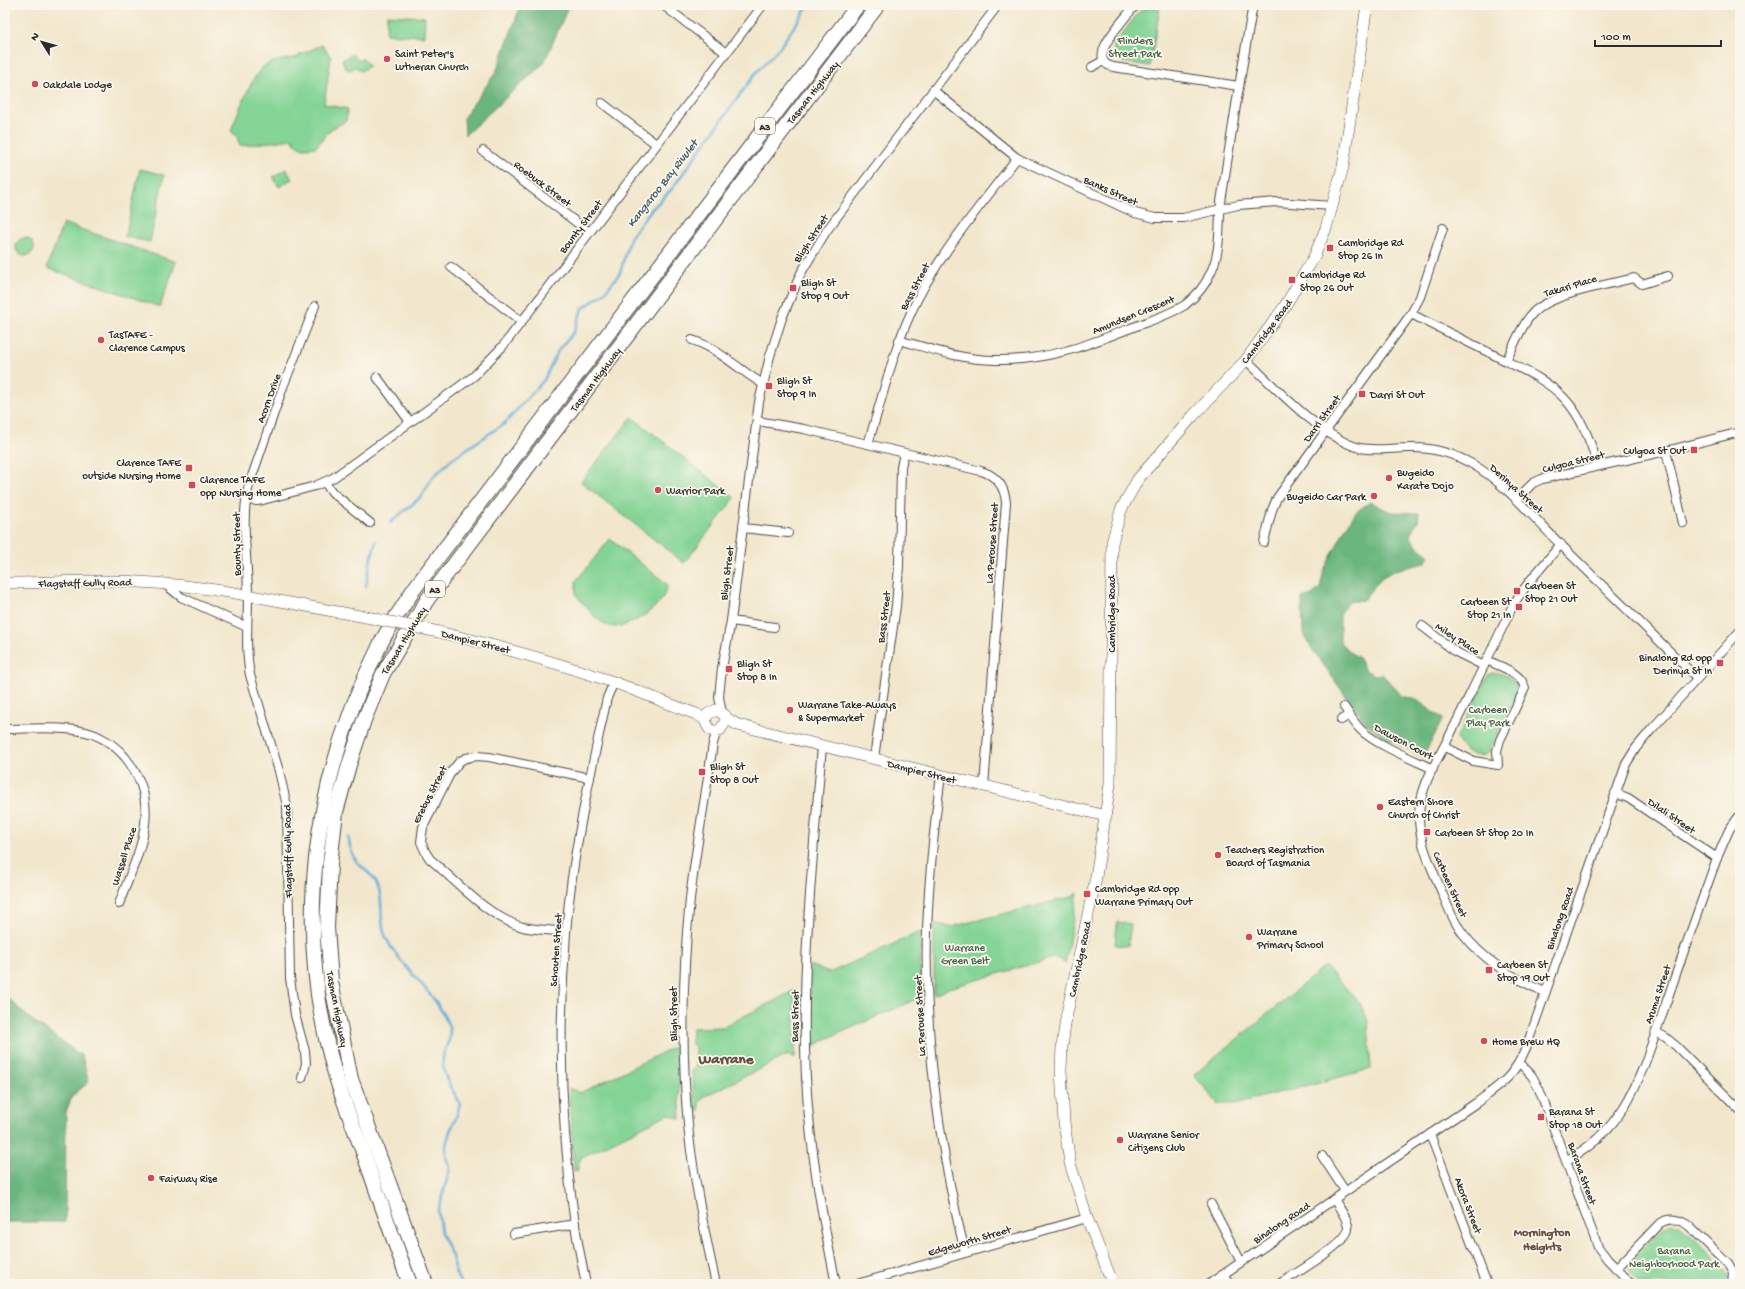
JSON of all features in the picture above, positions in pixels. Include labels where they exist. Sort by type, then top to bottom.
[{"type":"highway","name":"Tasman Highway","points":[[410,1284],[334,1070],[322,1016],[314,960],[312,896],[318,829],[335,756],[353,704],[380,644],[414,589],[858,5]]},
{"type":"highway","name":"Tasman Highway","points":[[426,1284],[351,1079],[331,982],[327,927],[330,864],[336,812],[349,765],[364,720],[383,674],[427,600],[878,5]]},
{"type":"highway","points":[[841,55],[882,5]]},
{"type":"main road","name":"Cambridge Road","points":[[1113,1284],[1087,1218],[1068,1152],[1062,1094],[1062,1047],[1096,877],[1106,816],[1111,762],[1111,559],[1116,526],[1121,510],[1138,479],[1173,438],[1246,360],[1268,331],[1300,283],[1314,257],[1326,228],[1343,167],[1367,5]]},
{"type":"main road","name":"Flagstaff Gully Road","points":[[5,583],[124,582],[165,584],[248,596]]},
{"type":"main road","name":"Dampier Street","points":[[248,596],[439,632],[502,647],[555,662],[614,682],[716,721],[874,758],[1106,816]]},
{"type":"street","points":[[663,5],[726,53]]},
{"type":"street","name":"Bounty Street","points":[[248,596],[246,500],[263,500],[324,482],[482,370],[493,358],[763,5]]},
{"type":"street","name":"Bligh Street","points":[[716,1284],[706,1239],[692,1160],[687,1110],[684,1038],[685,970],[690,899],[713,743],[722,668],[731,621],[763,384],[782,318],[798,279],[813,251],[827,230],[998,5]]},
{"type":"street","points":[[1137,5],[1132,9],[1106,42],[1102,53],[1103,61],[1106,64],[1113,67],[1239,86]]},
{"type":"street","name":"Amundsen Crescent","points":[[899,340],[967,358],[1022,360],[1050,356],[1075,350],[1156,319],[1185,304],[1199,291],[1210,276],[1219,248],[1220,210],[1253,5]]},
{"type":"street","points":[[1092,67],[1103,61]]},
{"type":"street","name":"Banks Street","points":[[933,90],[1017,158],[1122,209],[1144,216],[1167,219],[1183,218],[1238,205],[1277,202],[1332,206]]},
{"type":"street","points":[[602,103],[656,144]]},
{"type":"street","name":"Roebuck Street","points":[[483,151],[589,232]]},
{"type":"street","name":"Bass Street","points":[[868,444],[899,340],[929,277],[1017,158]]},
{"type":"street","name":"Darri Street","points":[[1264,542],[1272,510],[1277,498],[1411,314],[1420,297],[1443,228]]},
{"type":"street","points":[[451,267],[521,321]]},
{"type":"street","name":"Takari Place","points":[[1506,361],[1526,322],[1543,304],[1558,298],[1634,278],[1642,284],[1668,276]]},
{"type":"street","name":"Acorn Drive","points":[[246,500],[249,485],[283,387],[315,306]]},
{"type":"street","points":[[1411,314],[1506,361],[1547,384],[1564,398],[1584,428],[1598,465]]},
{"type":"street","points":[[692,340],[712,349],[763,384]]},
{"type":"street","name":"Derinya Street","points":[[1246,360],[1305,415],[1345,443],[1362,448],[1428,449],[1454,456],[1483,471],[1516,500],[1697,678]]},
{"type":"street","points":[[377,377],[410,422]]},
{"type":"street","name":"La Perouse Street","points":[[757,421],[942,461],[986,472],[998,480],[1005,496],[984,786]]},
{"type":"street","name":"Culgoa Street","points":[[1516,500],[1525,490],[1538,481],[1598,465],[1666,451],[1740,432]]},
{"type":"street","points":[[1666,451],[1683,523]]},
{"type":"street","name":"Bass Street","points":[[874,758],[896,606],[899,566],[901,467],[904,454]]},
{"type":"street","points":[[324,482],[333,493],[370,523]]},
{"type":"street","points":[[743,528],[788,533]]},
{"type":"street","name":"Carbeen Street","points":[[1544,992],[1509,973],[1486,956],[1466,937],[1451,915],[1428,860],[1420,836],[1419,818],[1421,799],[1433,769],[1521,592],[1560,544]]},
{"type":"street","points":[[165,584],[181,597],[247,627]]},
{"type":"street","name":"Flagstaff Gully Road","points":[[248,596],[247,627],[250,675],[279,771],[287,806],[290,978],[295,1015],[305,1051],[306,1064],[302,1078]]},
{"type":"street","points":[[731,621],[774,627]]},
{"type":"street","name":"Miley Place","points":[[1422,626],[1456,652],[1485,663]]},
{"type":"street","name":"Binalong Road","points":[[1209,1284],[1430,1134],[1502,1084],[1511,1075],[1520,1063],[1626,764],[1636,748],[1740,631]]},
{"type":"street","points":[[1445,747],[1473,761],[1498,765],[1497,751],[1500,740],[1525,688],[1522,681],[1515,674],[1485,663]]},
{"type":"street","name":"Schouten Street","points":[[586,1284],[575,1224],[562,1086],[562,1008],[566,932],[576,851],[607,698],[614,682]]},
{"type":"street","name":"Dawson Court","points":[[1344,707],[1362,731],[1391,749],[1433,769]]},
{"type":"street","points":[[1341,720],[1349,715]]},
{"type":"street","name":"Wassell Place","points":[[5,729],[62,728],[82,731],[103,738],[113,745],[131,765],[144,790],[147,814],[140,845],[119,904]]},
{"type":"street","name":"Bass Street","points":[[822,746],[806,967],[805,1048],[808,1110],[817,1187],[836,1284]]},
{"type":"street","name":"Erebus Street","points":[[566,932],[522,926],[493,913],[430,859],[423,847],[421,834],[426,819],[451,772],[460,761],[471,756],[492,757],[590,778]]},
{"type":"street","name":"La Perouse Street","points":[[941,775],[932,848],[927,930],[928,992],[932,1061],[940,1126],[949,1183],[964,1252]]},
{"type":"street","name":"Dilali Street","points":[[1615,792],[1628,798],[1717,858]]},
{"type":"street","name":"Aruma Street","points":[[1566,1160],[1594,1142],[1623,1108],[1635,1084],[1656,1032],[1717,858],[1730,830],[1740,814]]},
{"type":"street","points":[[1656,1032],[1676,1046],[1740,1110]]},
{"type":"street","name":"Barana Street","points":[[1520,1063],[1532,1076],[1539,1089],[1598,1247],[1616,1269],[1632,1284]]},
{"type":"street","name":"Akora Street","points":[[1430,1134],[1487,1284]]},
{"type":"street","points":[[1322,1156],[1345,1191]]},
{"type":"street","points":[[1279,1284],[1333,1248],[1345,1237],[1347,1233],[1347,1225],[1334,1199]]},
{"type":"street","points":[[1211,1204],[1241,1262]]},
{"type":"street","name":"Edgeworth Street","points":[[857,1284],[964,1252],[1087,1218]]},
{"type":"street","points":[[1616,1269],[1660,1223],[1664,1220],[1674,1219],[1679,1220],[1689,1226],[1728,1264],[1733,1273],[1732,1284]]},
{"type":"street","points":[[514,1234],[575,1224]]},
{"type":"street","points":[[1224,1275],[1231,1284]]},
{"type":"green space","points":[[521,5],[569,5],[544,63],[465,135],[464,117],[496,72]]},
{"type":"green space","name":"Flinders Street Park","points":[[1160,7],[1150,66],[1121,62],[1114,53],[1114,45],[1139,12],[1146,8]]},
{"type":"green space","points":[[387,15],[425,17],[424,36],[386,34]]},
{"type":"green space","points":[[322,45],[331,57],[324,104],[348,109],[346,121],[331,129],[316,147],[304,148],[296,145],[293,139],[240,146],[236,134],[231,131],[245,96],[259,71],[263,67],[272,63],[299,57],[299,55]]},
{"type":"green space","points":[[352,54],[358,61],[363,58],[369,66],[361,71],[356,67],[350,70],[346,69],[342,60]]},
{"type":"green space","points":[[140,169],[164,175],[150,242],[125,237]]},
{"type":"green space","points":[[286,169],[292,179],[279,187],[273,177]]},
{"type":"green space","points":[[63,223],[176,262],[160,307],[47,268]]},
{"type":"green space","points":[[25,238],[31,241],[34,247],[31,253],[25,256],[19,253],[16,247],[19,241]]},
{"type":"green space","name":"Warrior Park","points":[[632,417],[735,498],[684,563],[581,482]]},
{"type":"green space","points":[[1370,502],[1391,512],[1419,513],[1418,521],[1410,535],[1415,544],[1429,555],[1425,563],[1395,570],[1381,578],[1363,600],[1348,602],[1340,614],[1340,642],[1349,652],[1358,657],[1364,669],[1374,675],[1382,674],[1403,697],[1414,698],[1443,719],[1423,757],[1379,734],[1364,721],[1312,649],[1303,634],[1302,598],[1312,595],[1320,588],[1324,570],[1345,529],[1356,512]]},
{"type":"green space","points":[[610,539],[668,585],[662,599],[652,610],[629,624],[613,627],[598,619],[576,595],[576,581]]},
{"type":"green space","name":"Carbeen Play Park","points":[[1492,673],[1505,675],[1513,680],[1518,688],[1518,692],[1489,752],[1480,756],[1470,753],[1462,747],[1457,738],[1488,675]]},
{"type":"green space","name":"Warrane Green Belt","points":[[1078,892],[1065,964],[1059,959],[1053,958],[949,988],[934,995],[934,923],[950,927],[1072,897]]},
{"type":"green space","points":[[1117,922],[1131,924],[1128,946],[1115,945]]},
{"type":"green space","name":"Warrane Green Belt","points":[[920,932],[921,997],[824,1040],[811,1049],[810,965],[829,973]]},
{"type":"green space","points":[[1325,966],[1360,1003],[1368,1021],[1371,1069],[1235,1104],[1218,1104],[1194,1075]]},
{"type":"green space","points":[[795,990],[795,1058],[788,1055],[703,1097],[699,1103],[699,1111],[695,1112],[692,1072],[696,1066],[695,1048],[691,1042],[692,1028],[723,1027]]},
{"type":"green space","points":[[5,995],[29,1018],[82,1056],[89,1082],[72,1096],[66,1112],[65,1222],[5,1222]]},
{"type":"green space","points":[[676,1046],[681,1119],[668,1114],[582,1157],[578,1164],[578,1170],[574,1171],[569,1088],[580,1093]]},
{"type":"green space","name":"Barana Neighborhood Park","points":[[1673,1224],[1679,1226],[1695,1238],[1720,1263],[1728,1276],[1726,1284],[1640,1284],[1632,1275],[1630,1270],[1632,1264],[1647,1242],[1661,1230]]},
{"type":"waterway","name":"Kangaroo Bay Rivulet","points":[[390,523],[422,496],[432,478],[452,459],[505,423],[544,380],[559,349],[574,332],[582,309],[604,293],[620,273],[630,238],[650,211],[671,190],[755,74],[780,47],[809,5]]},
{"type":"waterway","name":"Kangaroo Bay Rivulet","points":[[366,586],[376,541]]},
{"type":"waterway","name":"Kangaroo Bay Rivulet","points":[[348,837],[353,856],[372,876],[379,889],[382,924],[386,938],[400,960],[426,989],[442,1011],[450,1030],[449,1039],[443,1058],[443,1064],[445,1076],[460,1103],[446,1145],[446,1157],[450,1168],[438,1212],[441,1233],[452,1256],[456,1274],[461,1284]]},
{"type":"place","name":"Saint Peter's Lutheran Church","points":[[387,59]]},
{"type":"place","name":"Oakdale Lodge","points":[[35,84]]},
{"type":"place","name":"Cambridge Rd Stop 26 In","points":[[1330,248]]},
{"type":"place","name":"Cambridge Rd Stop 26 Out","points":[[1292,280]]},
{"type":"place","name":"Bligh St Stop 9 Out","points":[[793,288]]},
{"type":"place","name":"TasTAFE - Clarence Campus","points":[[101,340]]},
{"type":"place","name":"Bligh St Stop 9 In","points":[[769,386]]},
{"type":"place","name":"Darri St Out","points":[[1362,394]]},
{"type":"place","name":"Culgoa St Out","points":[[1694,450]]},
{"type":"place","name":"Clarence TAFE outside Nursing Home","points":[[189,468]]},
{"type":"place","name":"Bugeido Karate Dojo","points":[[1389,478]]},
{"type":"place","name":"Clarence TAFE opp Nursing Home","points":[[192,485]]},
{"type":"place","name":"Warrior Park","points":[[658,490]]},
{"type":"place","name":"Bugeido Car Park","points":[[1374,496]]},
{"type":"place","name":"Carbeen St Stop 21 Out","points":[[1517,591]]},
{"type":"place","name":"Carbeen St Stop 21 In","points":[[1519,607]]},
{"type":"place","name":"Binalong Rd opp Derinya St In","points":[[1720,663]]},
{"type":"place","name":"Bligh St Stop 8 In","points":[[729,669]]},
{"type":"place","name":"Warrane Take-Aways & Supermarket","points":[[790,710]]},
{"type":"place","name":"Bligh St Stop 8 Out","points":[[702,772]]},
{"type":"place","name":"Eastern Shore Church of Christ","points":[[1380,807]]},
{"type":"place","name":"Carbeen St Stop 20 In","points":[[1427,832]]},
{"type":"place","name":"Teachers Registration Board of Tasmania","points":[[1218,855]]},
{"type":"place","name":"Cambridge Rd opp Warrane Primary Out","points":[[1087,894]]},
{"type":"place","name":"Warrane Primary School","points":[[1249,937]]},
{"type":"place","name":"Carbeen St Stop 19 Out","points":[[1489,970]]},
{"type":"place","name":"Home Brew HQ","points":[[1484,1041]]},
{"type":"place","name":"Barana St Stop 18 Out","points":[[1541,1117]]},
{"type":"place","name":"Warrane Senior Citizens Club","points":[[1120,1140]]},
{"type":"place","name":"Fairway Rise","points":[[151,1178]]},
{"type":"district","name":"Warrane","points":[[726,1058]]},
{"type":"district","name":"Mornington Heights","points":[[1542,1239]]}]
